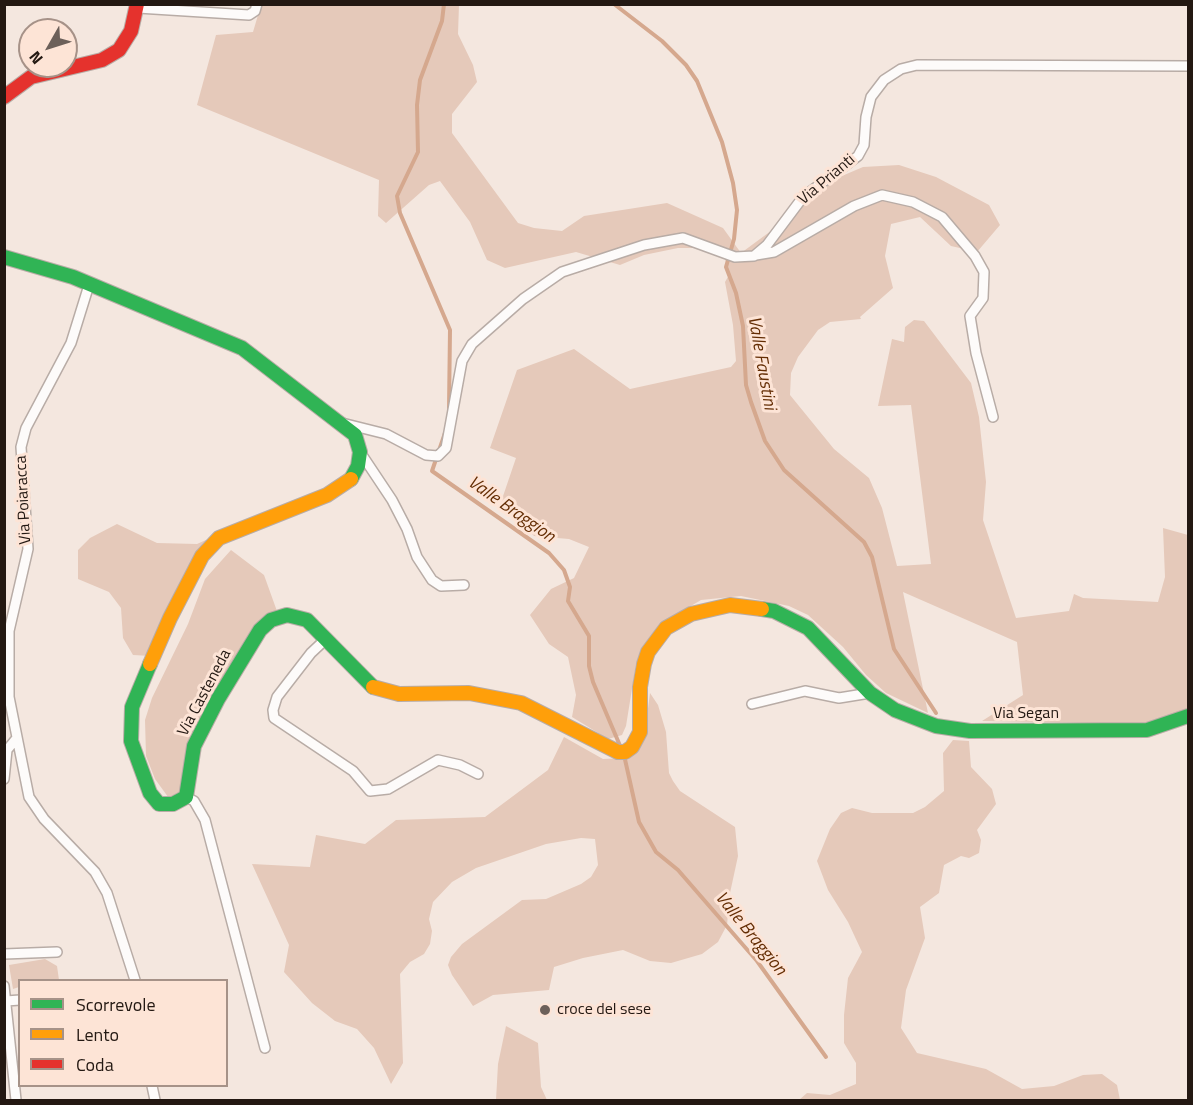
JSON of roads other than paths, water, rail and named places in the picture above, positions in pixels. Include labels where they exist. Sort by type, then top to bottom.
[{"type":"street","points":[[4,97],[31,77],[102,60],[119,50],[131,31],[138,6],[249,15],[255,11],[257,4]]},
{"type":"street","name":"Via Prianti","points":[[754,256],[767,245],[803,197],[858,156],[864,144],[866,117],[872,97],[884,80],[901,69],[917,65],[1188,66]]},
{"type":"street","points":[[341,422],[386,434],[426,455],[438,456],[446,448],[462,361],[472,344],[540,285],[562,272],[609,256],[683,237],[735,257],[774,252],[854,206],[882,195],[913,202],[942,217],[975,256],[984,272],[982,298],[970,316],[976,353],[993,417]]},
{"type":"street","points":[[4,256],[73,277],[242,348],[355,435],[360,452],[392,500],[407,529],[417,557],[432,580],[441,586],[464,585]]},
{"type":"street","name":"Via Poiaracca","points":[[89,285],[71,343],[26,428],[21,447],[28,549],[7,631],[9,697],[29,797],[44,819],[95,872],[114,912],[134,979]]},
{"type":"street","points":[[265,1048],[205,820],[194,801],[186,797],[173,804],[159,804],[150,793],[131,741],[132,707],[170,618],[202,556],[219,538],[327,495],[349,483],[358,466],[360,452]]},
{"type":"street","name":"Via Casteneda","points":[[186,797],[194,746],[224,689],[260,630],[271,620],[287,615],[307,620],[375,689],[399,694],[469,693],[521,703],[618,752],[625,752],[632,747],[640,732],[640,687],[648,652],[666,628],[701,612],[730,605],[754,606],[774,611],[808,628],[870,693]]},
{"type":"street","points":[[327,638],[311,653],[277,697],[273,710],[274,718],[353,771],[370,791],[388,789],[438,760],[460,765],[478,774]]},
{"type":"street","points":[[752,704],[805,691],[839,698],[870,693]]},
{"type":"street","name":"Via Segan","points":[[870,693],[895,710],[936,726],[970,731],[1147,730],[1188,716]]},
{"type":"street","points":[[4,779],[7,750],[16,739]]},
{"type":"street","points":[[4,954],[57,952]]},
{"type":"street","points":[[4,986],[16,1101]]},
{"type":"street","points":[[6,1001],[18,1000]]},
{"type":"waterway","name":"Valle Braggion","points":[[444,4],[442,21],[420,80],[417,105],[418,152],[397,196],[400,213],[450,330],[449,408]]},
{"type":"waterway","name":"Valle Faustini","points":[[614,4],[662,41],[686,65],[697,81],[722,142],[733,183],[737,210],[734,239],[726,267],[736,293],[743,326],[746,385],[765,441],[784,470],[864,542],[872,557],[894,649],[936,713]]},
{"type":"waterway","name":"Valle Braggion","points":[[445,433],[432,471],[549,553],[564,570],[570,587],[568,601],[589,636],[589,666],[593,682],[621,748]]},
{"type":"waterway","name":"Valle Braggion","points":[[624,755],[639,822],[656,852],[678,870],[757,961],[826,1057]]},
{"type":"place","name":"croce del sese","points":[[545,1010]]}]
